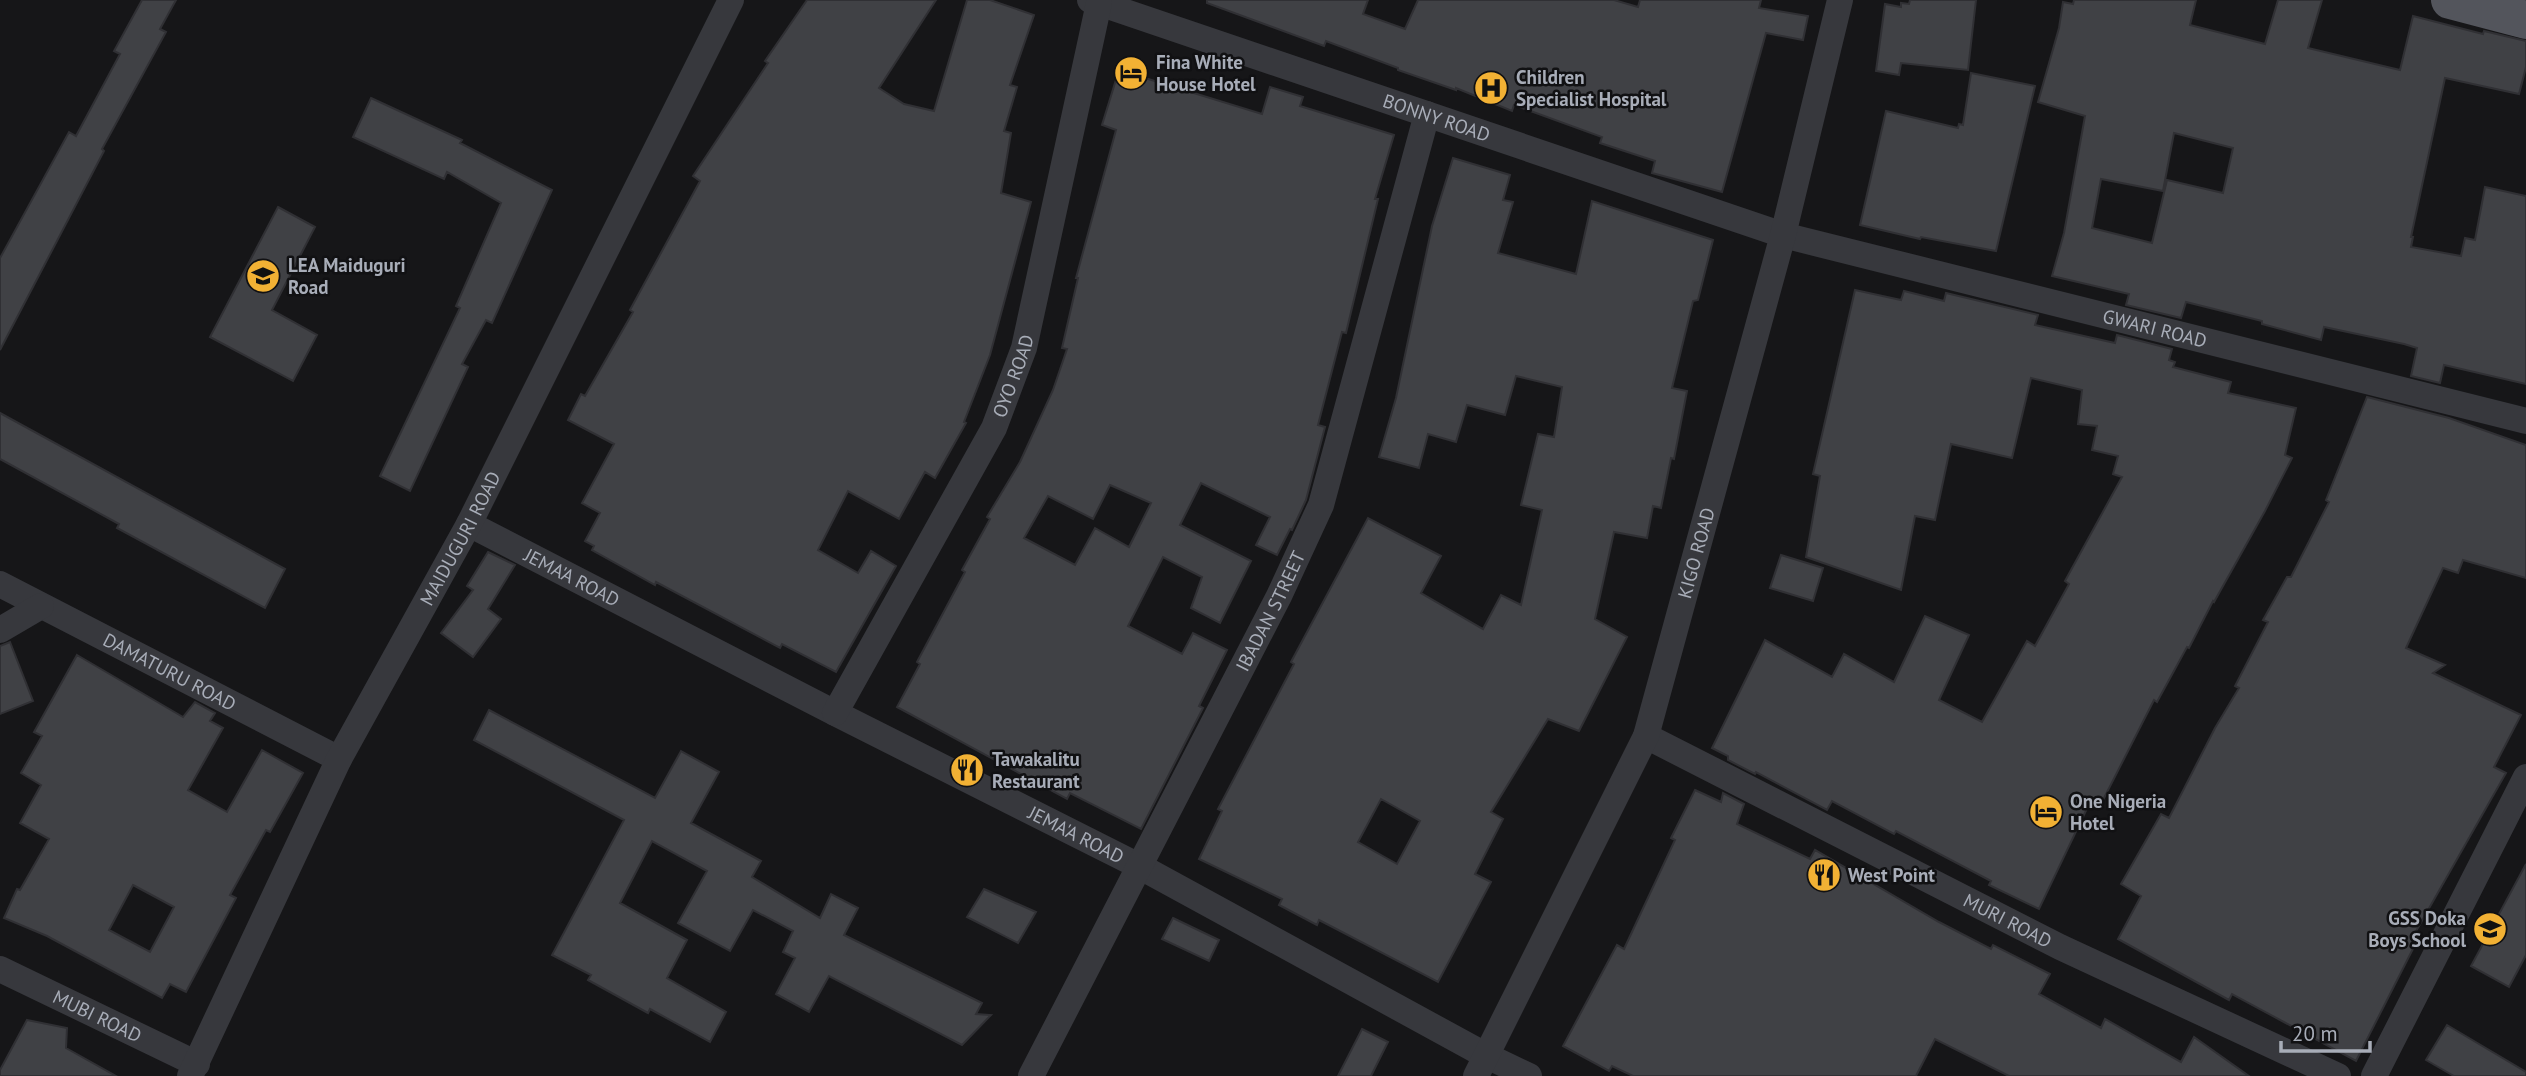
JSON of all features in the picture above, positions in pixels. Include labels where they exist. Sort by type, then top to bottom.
[{"type":"main road","points":[[2450,0],[2526,20]]},
{"type":"street","name":"MAIDUGURI ROAD","points":[[193,1070],[339,760],[469,524],[731,0]]},
{"type":"street","name":"KIGO ROAD","points":[[1481,1066],[1646,736],[1783,235],[1840,0]]},
{"type":"street","name":"BONNY ROAD","points":[[1095,2],[1783,235]]},
{"type":"street","name":"OYO ROAD","points":[[835,713],[994,428],[1024,348],[1095,2]]},
{"type":"street","name":"IBADAN STREET","points":[[1031,1076],[1279,596],[1321,505],[1427,114]]},
{"type":"street","name":"GWARI ROAD","points":[[1783,235],[2526,421]]},
{"type":"street","name":"JEMA'A ROAD","points":[[469,524],[1139,866],[1481,1066],[1529,1076]]},
{"type":"street","name":"DAMATURU ROAD","points":[[0,584],[339,760]]},
{"type":"street","points":[[0,630],[41,606]]},
{"type":"street","name":"MURI ROAD","points":[[1646,736],[2060,947],[2338,1076]]},
{"type":"street","points":[[2374,1076],[2526,777]]},
{"type":"street","name":"MUBI ROAD","points":[[1,973],[193,1070]]},
{"type":"building","points":[[142,0],[176,0],[160,29],[166,32],[102,149],[104,151],[0,350],[0,258],[69,132],[76,136],[120,54],[114,51]]},
{"type":"building","points":[[807,0],[936,0],[879,88],[904,104],[934,111],[967,0],[990,0],[1034,15],[1010,85],[1017,87],[1004,131],[1011,133],[1001,193],[1031,202],[990,355],[964,422],[966,423],[935,478],[925,472],[899,519],[848,491],[818,550],[858,573],[871,551],[896,566],[836,672],[782,644],[780,648],[592,550],[594,546],[585,541],[600,513],[582,503],[614,444],[568,420],[581,394],[585,396],[633,312],[630,310],[700,181],[693,176]]},
{"type":"building","points":[[1207,0],[1368,0],[1363,14],[1405,29],[1418,0],[1614,0],[1638,7],[1640,0],[1761,0],[1759,8],[1808,16],[1803,40],[1766,33],[1722,192],[1652,173],[1655,161],[1600,143],[1602,137],[1514,105],[1512,111],[1326,41],[1324,46],[1207,3]]},
{"type":"building","points":[[1910,0],[1976,0],[1968,70],[1901,63],[1899,75],[1876,71],[1885,4],[1901,7],[1901,3],[1909,4]]},
{"type":"building","points":[[2074,0],[2196,0],[2190,25],[2265,44],[2278,0],[2322,0],[2308,48],[2400,70],[2413,16],[2483,34],[2484,31],[2526,41],[2526,67],[2519,94],[2445,78],[2411,247],[2461,256],[2465,238],[2475,240],[2485,187],[2526,196],[2526,384],[2444,365],[2440,383],[2411,376],[2417,348],[2404,344],[2324,327],[2321,340],[2262,324],[2262,321],[2186,302],[2181,318],[2126,305],[2129,294],[2052,276],[2064,233],[2085,116],[2038,102],[2059,28],[2063,2],[2073,4]],"holes":[[[2174,133],[2233,148],[2223,193],[2167,180],[2152,243],[2092,228],[2101,179],[2163,191]]]},
{"type":"building","points":[[1119,70],[1262,114],[1270,87],[1303,97],[1300,106],[1394,135],[1375,199],[1378,199],[1346,333],[1342,332],[1318,425],[1325,427],[1306,500],[1292,530],[1290,529],[1277,555],[1256,545],[1270,517],[1201,483],[1180,525],[1251,561],[1220,623],[1191,608],[1202,577],[1163,557],[1128,626],[1182,654],[1193,633],[1227,650],[1199,706],[1203,708],[1141,829],[1070,793],[1067,799],[897,707],[920,664],[917,662],[965,572],[962,570],[990,519],[987,517],[1020,462],[1053,390],[1067,349],[1062,348],[1076,278],[1116,130],[1102,125]],"holes":[[[1110,485],[1151,503],[1129,547],[1095,528],[1075,565],[1024,538],[1048,496],[1093,519]]]},
{"type":"building","points":[[1971,73],[2035,86],[1996,251],[1921,237],[1920,239],[1860,225],[1886,111],[1958,128],[1959,124],[1963,125]]},
{"type":"building","points":[[371,98],[462,140],[460,143],[552,190],[492,323],[486,320],[462,364],[468,367],[410,491],[380,476],[460,308],[456,306],[501,203],[447,172],[444,179],[353,137]]},
{"type":"building","points":[[1453,158],[1510,175],[1503,200],[1513,202],[1498,253],[1576,274],[1592,201],[1713,240],[1698,300],[1693,301],[1672,388],[1687,391],[1661,508],[1653,506],[1647,538],[1614,532],[1595,619],[1627,637],[1579,731],[1548,719],[1491,812],[1503,819],[1475,874],[1491,882],[1438,982],[1319,920],[1317,925],[1279,905],[1282,899],[1199,859],[1222,811],[1218,809],[1294,664],[1291,662],[1368,518],[1441,556],[1421,593],[1483,629],[1501,595],[1521,605],[1542,510],[1521,505],[1538,434],[1554,437],[1562,387],[1516,376],[1505,415],[1467,405],[1456,442],[1428,434],[1419,468],[1379,457],[1396,398],[1432,226]],"holes":[[[1381,799],[1420,821],[1397,864],[1358,842]]]},
{"type":"building","points":[[278,207],[315,227],[272,310],[317,335],[293,381],[210,337]]},
{"type":"building","points":[[1855,290],[1901,300],[1904,291],[1944,301],[1946,293],[2038,315],[2035,325],[2115,343],[2117,335],[2172,349],[2169,360],[2175,362],[2173,367],[2231,382],[2228,393],[2296,408],[2285,455],[2292,458],[2265,511],[2189,648],[2187,647],[2157,702],[2154,700],[2101,804],[2092,798],[2039,909],[1989,885],[1991,881],[1896,831],[1894,834],[1832,801],[1827,810],[1728,760],[1728,756],[1712,748],[1765,640],[1832,677],[1844,654],[1894,682],[1925,616],[1969,635],[1939,700],[1982,722],[2027,641],[2035,646],[2069,584],[2065,581],[2122,477],[2113,474],[2118,456],[2092,450],[2097,426],[2078,424],[2082,390],[2031,378],[2012,458],[1951,444],[1935,520],[1915,516],[1901,590],[1806,557],[1820,476],[1813,474]]},
{"type":"building","points":[[2367,397],[2449,418],[2526,445],[2526,578],[2463,560],[2458,573],[2443,568],[2406,648],[2445,665],[2433,673],[2521,715],[2494,767],[2506,773],[2415,933],[2420,935],[2356,1061],[2232,994],[2229,1000],[2118,939],[2141,896],[2121,884],[2161,814],[2169,818],[2215,728],[2239,688],[2235,686],[2268,622],[2263,620],[2287,577],[2291,577],[2329,502],[2326,500]]},
{"type":"building","points":[[0,413],[285,569],[265,608],[117,528],[119,524],[0,459]]},
{"type":"building","points":[[488,552],[515,565],[488,609],[501,619],[473,657],[441,633],[473,590],[467,586]]},
{"type":"building","points":[[1781,555],[1823,568],[1813,601],[1770,588]]},
{"type":"building","points":[[10,642],[33,701],[0,714],[0,646]]},
{"type":"building","points":[[77,655],[183,717],[195,702],[215,713],[210,721],[223,728],[188,790],[227,812],[262,750],[303,773],[270,832],[266,830],[230,895],[236,898],[186,992],[170,984],[162,998],[47,936],[4,918],[17,889],[20,890],[49,839],[20,823],[41,785],[21,773],[42,736],[34,732]],"holes":[[[133,885],[174,907],[150,952],[109,930]]]},
{"type":"building","points":[[489,710],[655,798],[681,751],[719,772],[691,823],[761,861],[752,877],[820,918],[831,894],[858,908],[844,935],[982,1003],[976,1014],[991,1015],[962,1045],[829,976],[809,1012],[776,994],[795,958],[783,952],[793,931],[753,910],[730,951],[678,923],[707,871],[652,841],[620,903],[687,940],[667,978],[726,1012],[710,1042],[650,1009],[648,1013],[588,980],[591,975],[552,955],[624,820],[474,740]]},
{"type":"building","points":[[1695,790],[1721,802],[1723,793],[1744,804],[1737,824],[1810,859],[1815,850],[1939,922],[1991,949],[1993,945],[2050,974],[2039,994],[2101,1028],[2105,1019],[2181,1062],[2194,1037],[2249,1076],[2009,1076],[1935,1039],[1916,1076],[1633,1076],[1612,1066],[1609,1071],[1563,1046],[1617,945],[1624,949],[1675,840],[1671,838]]},
{"type":"building","points":[[2526,864],[2526,955],[2509,987],[2471,966]]},
{"type":"building","points":[[984,889],[1036,912],[1018,943],[967,917]]},
{"type":"building","points":[[1173,918],[1219,940],[1209,961],[1162,939]]},
{"type":"building","points":[[27,1020],[67,1028],[66,1048],[116,1076],[0,1076],[0,1070]]},
{"type":"building","points":[[2447,1025],[2526,1072],[2526,1076],[2454,1076],[2426,1060]]},
{"type":"building","points":[[1362,1029],[1388,1042],[1371,1076],[1338,1076]]},
{"type":"place","name":"Fina White House Hotel","points":[[1131,73]]},
{"type":"place","name":"Children Specialist Hospital","points":[[1491,88]]},
{"type":"place","name":"LEA Maiduguri Road","points":[[263,276]]},
{"type":"place","name":"Tawakalitu Restaurant","points":[[967,770]]},
{"type":"place","name":"One Nigeria Hotel","points":[[2046,812]]},
{"type":"place","name":"West Point","points":[[1824,875]]},
{"type":"place","name":"GSS Doka Boys School","points":[[2490,929]]}]
